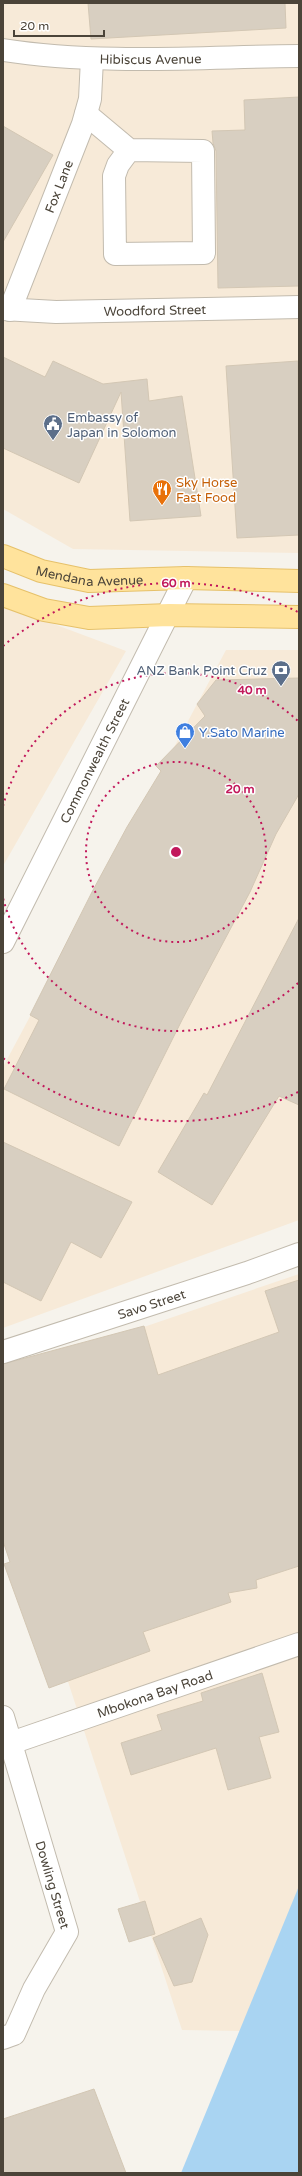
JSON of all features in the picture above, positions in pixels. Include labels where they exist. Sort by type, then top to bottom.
[{"type":"main road","name":"Mendana Avenue","points":[[3,556],[41,571],[89,581],[186,578],[299,581]]},
{"type":"main road","points":[[3,595],[44,610],[89,618],[169,615],[299,617]]},
{"type":"street","name":"Hibiscus Avenue","points":[[3,50],[40,56],[92,59],[299,56]]},
{"type":"street","name":"Fox Lane","points":[[6,309],[86,114],[90,99],[92,59]]},
{"type":"street","points":[[86,114],[128,150],[203,151],[204,253],[115,254],[114,176],[118,165],[128,150]]},
{"type":"street","name":"Woodford Street","points":[[6,309],[56,312],[299,307]]},
{"type":"street","name":"Commonwealth Street","points":[[3,942],[169,615],[186,578]]},
{"type":"street","name":"Savo Street","points":[[3,1352],[247,1273],[299,1254]]},
{"type":"street","name":"Mbokona Bay Road","points":[[11,1743],[299,1644]]},
{"type":"street","name":"Dowling Street","points":[[3,1717],[67,1932],[34,1989],[14,2034],[3,2038]]},
{"type":"shaded area","points":[[3,3],[299,3],[299,553],[73,549],[3,509]]},
{"type":"shaded area","points":[[3,605],[126,651],[3,866]]},
{"type":"shaded area","points":[[226,650],[299,650],[299,1220],[3,1328],[3,1067]]},
{"type":"shaded area","points":[[299,1274],[299,2032],[182,2030],[3,1483],[3,1375]]},
{"type":"water","points":[[299,1886],[299,2173],[181,2173]]},
{"type":"building","points":[[88,3],[285,3],[286,28],[91,39]]},
{"type":"building","points":[[299,97],[299,286],[218,288],[216,151],[213,143],[212,131],[245,130],[244,100]]},
{"type":"building","points":[[3,126],[53,155],[3,242]]},
{"type":"building","points":[[3,357],[45,377],[53,361],[103,384],[147,379],[149,401],[182,396],[201,516],[130,521],[121,392],[79,483],[3,448]]},
{"type":"building","points":[[298,361],[299,535],[237,538],[226,366]]},
{"type":"building","points":[[299,678],[299,794],[276,834],[250,892],[182,1020],[119,1146],[4,1089],[39,1020],[30,1015],[92,892],[127,827],[161,771],[156,766],[205,716],[197,704],[216,680]]},
{"type":"building","points":[[299,918],[299,1105],[279,1096],[212,1205],[158,1172],[204,1093],[207,1095]]},
{"type":"building","points":[[3,1142],[132,1202],[101,1258],[71,1242],[41,1301],[3,1282]]},
{"type":"building","points":[[299,1280],[299,1566],[256,1580],[257,1588],[228,1593],[231,1602],[143,1632],[150,1651],[49,1688],[4,1564],[10,1562],[3,1541],[3,1364],[144,1326],[158,1375],[279,1332],[265,1291]]},
{"type":"building","points":[[262,1673],[279,1732],[259,1737],[271,1778],[228,1790],[216,1748],[131,1775],[121,1743],[162,1730],[157,1715],[203,1701],[201,1693]]},
{"type":"building","points":[[145,1901],[155,1934],[129,1942],[118,1909]]},
{"type":"building","points":[[201,1918],[208,1935],[192,1982],[174,1986],[153,1938]]},
{"type":"building","points":[[94,2089],[126,2173],[3,2173],[3,2119]]},
{"type":"place","name":"Embassy of Japan in Solomon","points":[[53,441]]},
{"type":"place","name":"Sky Horse Fast Food","points":[[162,506]]},
{"type":"place","name":"ANZ Bank Point Cruz","points":[[281,687]]},
{"type":"place","name":"Y.Sato Marine","points":[[185,749]]}]
